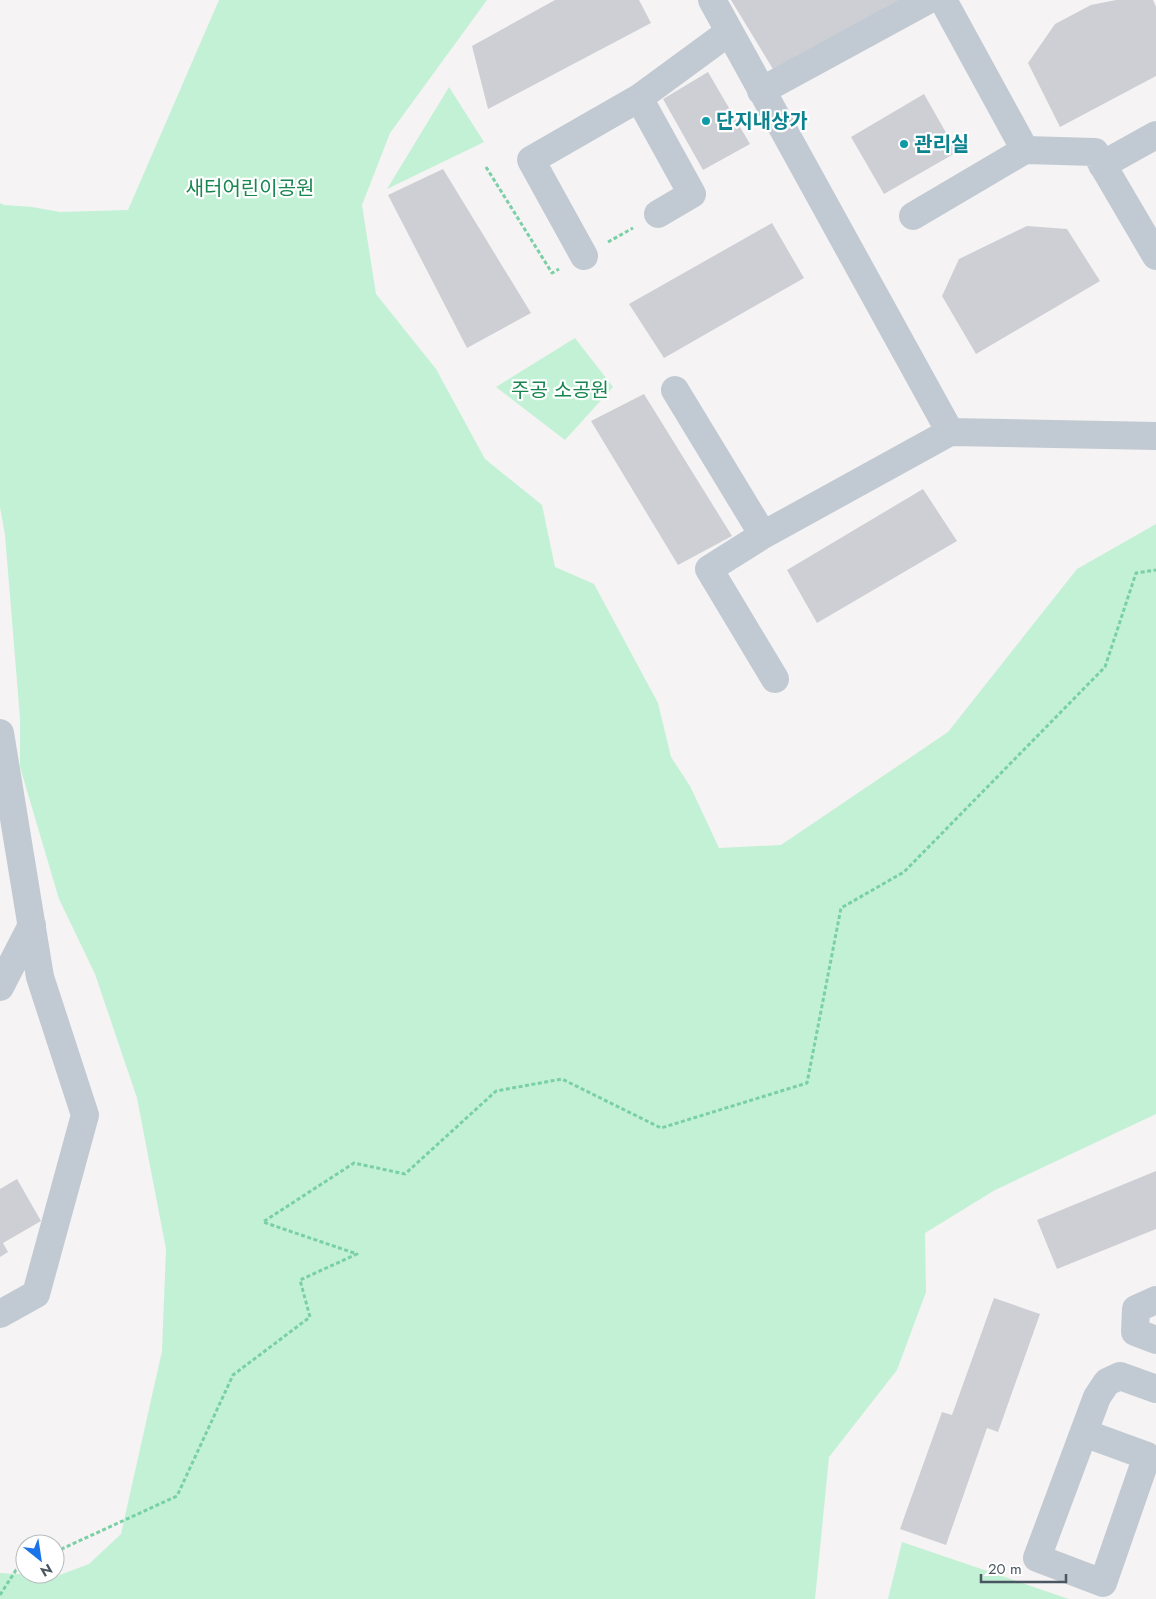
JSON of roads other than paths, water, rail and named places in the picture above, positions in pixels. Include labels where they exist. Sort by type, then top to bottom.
[{"type":"street","points":[[712,0],[950,432]]},
{"type":"street","points":[[761,91],[928,0]]},
{"type":"street","points":[[943,0],[1024,150]]},
{"type":"street","points":[[584,256],[531,160],[639,98],[728,32]]},
{"type":"street","points":[[639,98],[692,194],[658,214]]},
{"type":"street","points":[[912,216],[1024,150],[1098,159],[1156,135]]},
{"type":"street","points":[[1098,159],[1156,256]]},
{"type":"street","points":[[676,390],[763,534]]},
{"type":"street","points":[[775,679],[709,569],[763,534],[950,432],[1156,436]]},
{"type":"street","points":[[0,732],[40,977],[85,1115],[36,1294],[0,1314]]},
{"type":"street","points":[[0,987],[32,925]]},
{"type":"street","points":[[1156,1300],[1136,1309],[1135,1332],[1156,1340]]},
{"type":"street","points":[[1084,1433],[1147,1456],[1103,1583],[1037,1558],[1097,1397],[1107,1382],[1120,1376],[1156,1389]]},
{"type":"place","name":"단지내상가","points":[[706,121]]},
{"type":"place","name":"관리실","points":[[904,144]]},
{"type":"park label","name":"새터어린이공원","points":[[250,188]]},
{"type":"park label","name":"주공 소공원","points":[[560,390]]}]
